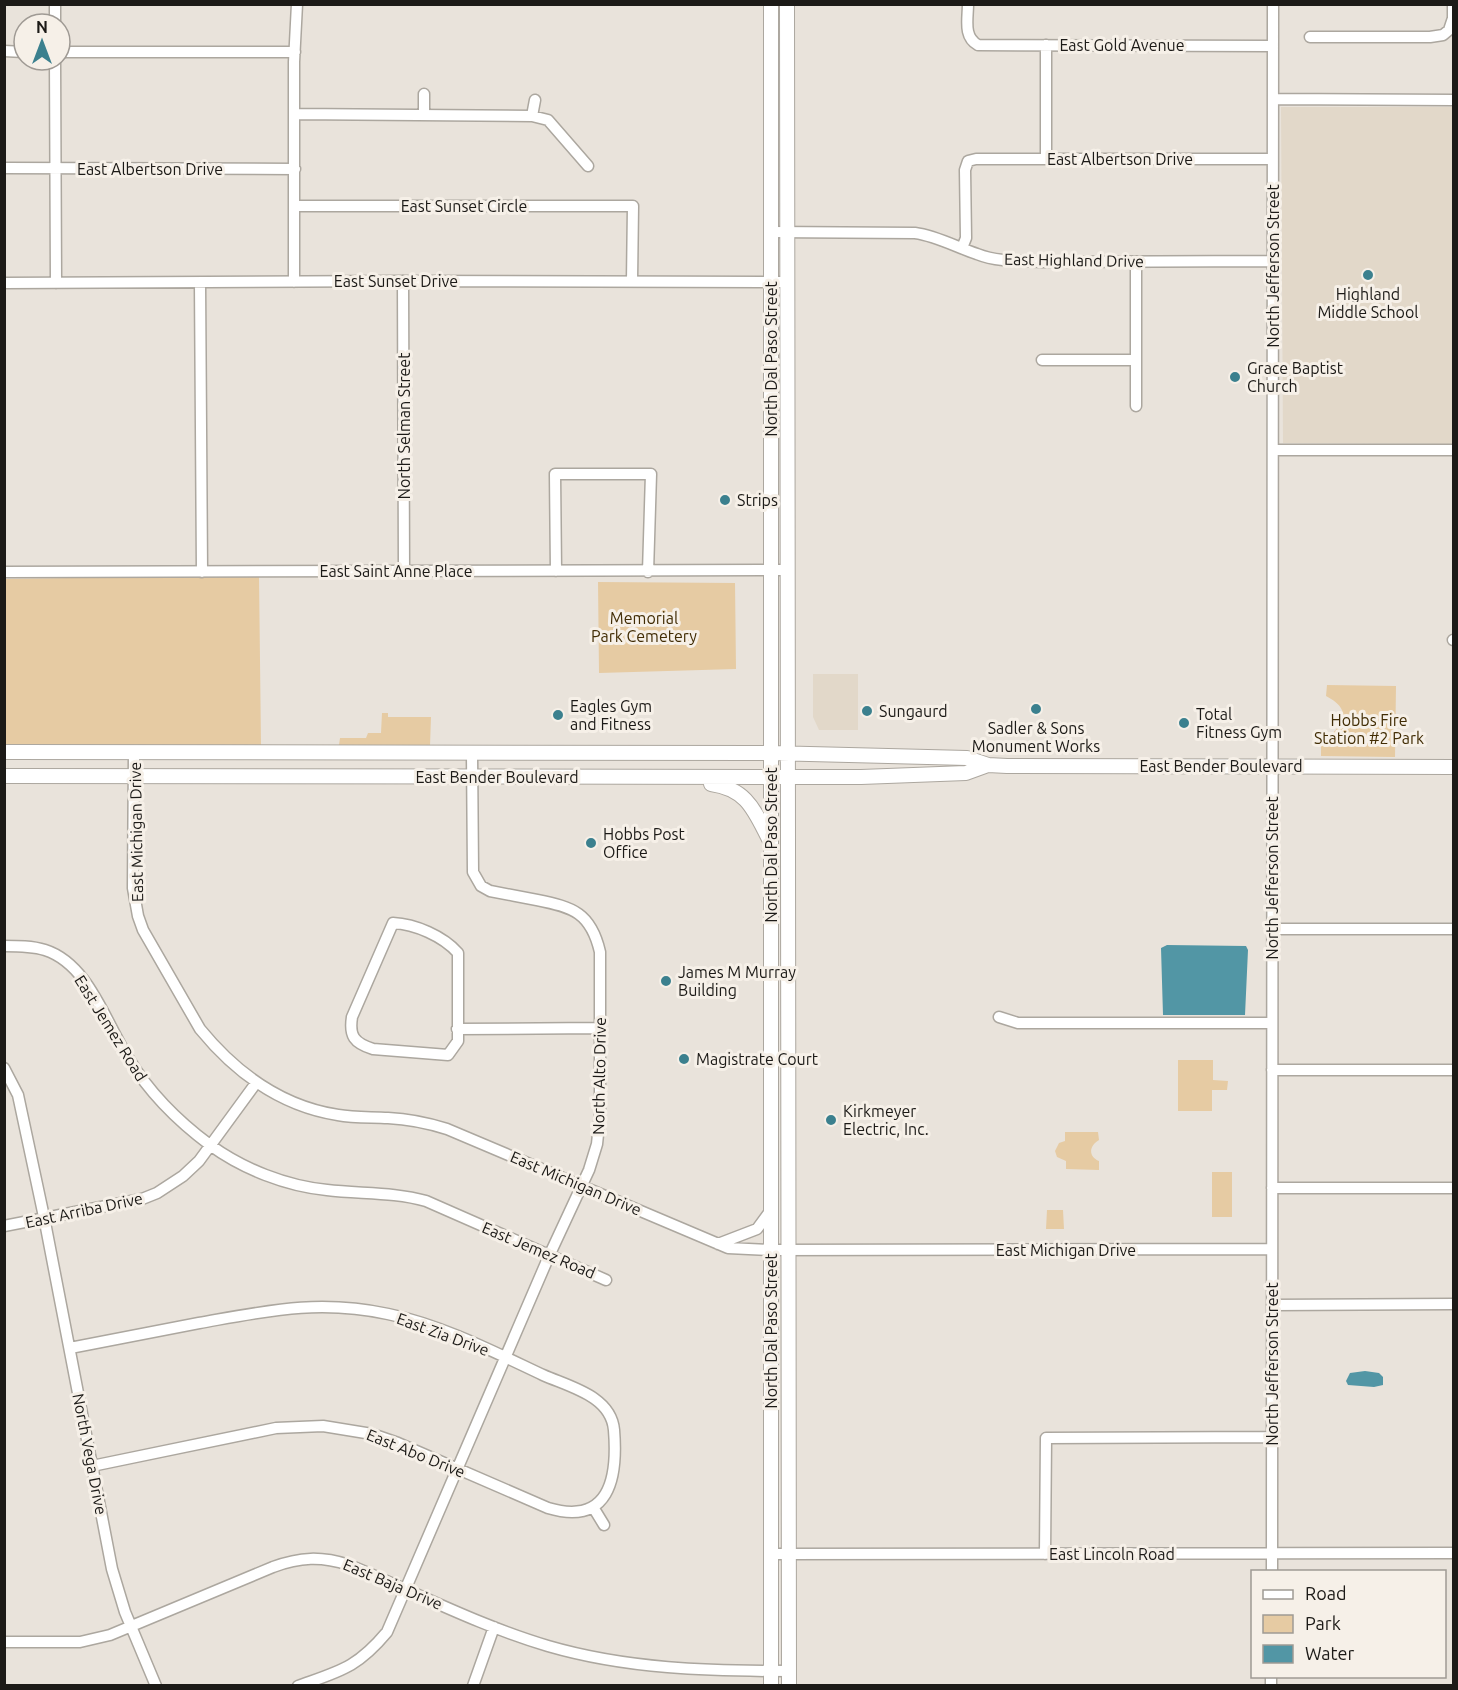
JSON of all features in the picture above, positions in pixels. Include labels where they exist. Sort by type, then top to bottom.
[{"type":"main road","name":"North Dal Paso Street","points":[[771,4],[771,1686]]},
{"type":"main road","name":"North Dal Paso Street","points":[[787,4],[789,1686]]},
{"type":"main road","name":"East Bender Boulevard","points":[[4,752],[788,753],[967,758],[988,765],[1454,766]]},
{"type":"main road","points":[[630,778],[635,753]]},
{"type":"main road","name":"East Bender Boulevard","points":[[4,776],[861,777],[966,774],[988,765]]},
{"type":"main road","points":[[695,778],[705,783],[732,789],[745,798],[758,814],[771,844]]},
{"type":"street","points":[[294,282],[294,114],[297,4]]},
{"type":"street","name":"East Gold Avenue","points":[[968,4],[968,35],[971,42],[978,45],[1273,46]]},
{"type":"street","name":"North Jefferson Street","points":[[1272,1570],[1273,4]]},
{"type":"street","points":[[1310,37],[1430,37],[1443,34],[1451,32],[1453,4]]},
{"type":"street","points":[[1046,45],[1046,159]]},
{"type":"street","points":[[72,52],[296,52]]},
{"type":"street","points":[[55,72],[56,283]]},
{"type":"street","points":[[424,94],[424,115]]},
{"type":"street","points":[[1273,99],[1454,100]]},
{"type":"street","points":[[532,116],[535,100]]},
{"type":"street","points":[[294,114],[532,116],[548,120],[588,166]]},
{"type":"street","name":"East Albertson Drive","points":[[962,248],[966,238],[965,170],[968,161],[976,159],[1273,159]]},
{"type":"street","name":"East Albertson Drive","points":[[4,168],[295,169]]},
{"type":"street","name":"East Sunset Circle","points":[[295,206],[633,206],[632,281]]},
{"type":"street","name":"East Highland Drive","points":[[771,232],[915,233],[928,235],[978,255],[1012,260],[1273,261]]},
{"type":"street","points":[[1136,262],[1136,406]]},
{"type":"street","name":"North Selman Street","points":[[403,281],[404,571]]},
{"type":"street","name":"East Sunset Drive","points":[[4,283],[787,282]]},
{"type":"street","points":[[200,283],[202,572]]},
{"type":"street","points":[[1042,360],[1136,360]]},
{"type":"street","points":[[1273,450],[1454,450]]},
{"type":"street","points":[[556,571],[555,474],[651,474],[648,572]]},
{"type":"street","name":"East Saint Anne Place","points":[[4,572],[788,570]]},
{"type":"street","name":"East Michigan Drive","points":[[134,753],[133,888],[143,930],[200,1029],[224,1056],[256,1083],[298,1105],[337,1115],[412,1120],[447,1128],[717,1244],[742,1249],[1272,1249]]},
{"type":"street","name":"North Alto Drive","points":[[298,1686],[342,1671],[361,1660],[387,1632],[456,1468],[582,1185],[597,1144],[599,1132],[600,952],[592,928],[576,911],[559,904],[490,891],[481,886],[473,872],[472,753]]},
{"type":"street","points":[[393,923],[406,924],[438,938],[448,943],[458,953],[457,1029],[458,1041],[448,1055],[373,1049],[362,1046],[352,1036],[352,1017],[393,923]]},
{"type":"street","points":[[1272,929],[1454,929]]},
{"type":"street","name":"East Jemez Road","points":[[4,946],[26,946],[47,951],[72,966],[93,994],[128,1059],[146,1085],[176,1116],[210,1145],[262,1173],[286,1182],[326,1190],[402,1195],[426,1201],[606,1280]]},
{"type":"street","points":[[999,1017],[1018,1023],[1272,1023]]},
{"type":"street","points":[[457,1029],[600,1028]]},
{"type":"street","name":"North Vega Drive","points":[[4,1068],[18,1095],[112,1569],[131,1627],[156,1686]]},
{"type":"street","points":[[1272,1070],[1454,1070]]},
{"type":"street","name":"East Arriba Drive","points":[[4,1226],[142,1199],[157,1193],[183,1176],[199,1161],[256,1083]]},
{"type":"street","points":[[1272,1188],[1454,1188]]},
{"type":"street","points":[[717,1244],[757,1229],[771,1210]]},
{"type":"street","points":[[1272,1305],[1454,1304]]},
{"type":"street","name":"East Zia Drive","points":[[70,1348],[253,1312],[290,1307],[320,1306],[369,1310],[406,1318],[505,1357],[598,1400],[605,1406],[613,1421],[615,1463],[611,1486],[593,1507]]},
{"type":"street","name":"East Abo Drive","points":[[92,1466],[276,1428],[323,1426],[372,1434],[560,1511],[572,1513],[593,1507]]},
{"type":"street","points":[[1045,1554],[1046,1438],[1272,1437]]},
{"type":"street","points":[[593,1507],[604,1525]]},
{"type":"street","name":"East Lincoln Road","points":[[771,1554],[1454,1552]]},
{"type":"street","name":"East Baja Drive","points":[[4,1642],[80,1642],[110,1635],[273,1567],[304,1558],[335,1560],[494,1627],[548,1646],[642,1666],[704,1671],[789,1671]]},
{"type":"street","points":[[473,1686],[494,1627]]},
{"type":"shaded area","name":"Highland Middle School","points":[[1281,107],[1453,107],[1453,444],[1283,443]]},
{"type":"shaded area","points":[[813,674],[858,674],[858,730],[819,730],[813,717]]},
{"type":"green space","points":[[259,575],[261,746],[5,746],[5,579]]},
{"type":"green space","name":"Memorial Park Cemetery","points":[[598,582],[735,583],[736,669],[599,673]]},
{"type":"green space","name":"Hobbs Fire Station #2 Park","points":[[1327,685],[1396,686],[1395,757],[1321,756],[1321,746],[1338,726],[1343,714],[1336,702],[1326,696]]},
{"type":"green space","points":[[382,713],[388,713],[388,717],[431,717],[430,746],[339,745],[340,738],[366,738],[368,733],[381,733]]},
{"type":"green space","points":[[1178,1060],[1213,1060],[1213,1080],[1228,1081],[1227,1090],[1212,1090],[1212,1111],[1178,1111]]},
{"type":"green space","points":[[1065,1132],[1098,1132],[1099,1140],[1093,1145],[1091,1151],[1095,1159],[1099,1161],[1099,1170],[1066,1169],[1066,1161],[1057,1157],[1055,1151],[1059,1143],[1065,1141]]},
{"type":"green space","points":[[1212,1172],[1232,1172],[1232,1217],[1212,1217]]},
{"type":"green space","points":[[1047,1210],[1063,1210],[1064,1229],[1046,1229]]},
{"type":"water","points":[[1167,945],[1246,946],[1248,950],[1245,1015],[1163,1015],[1161,948]]},
{"type":"water","points":[[1365,1371],[1379,1373],[1383,1377],[1383,1385],[1374,1387],[1348,1385],[1346,1381],[1350,1373]]},
{"type":"place","name":"Highland Middle School","points":[[1368,275]]},
{"type":"place","name":"Grace Baptist Church","points":[[1235,377]]},
{"type":"place","name":"Strips","points":[[725,500]]},
{"type":"place","name":"Sadler & Sons Monument Works","points":[[1036,709]]},
{"type":"place","name":"Sungaurd","points":[[867,711]]},
{"type":"place","name":"Eagles Gym and Fitness","points":[[558,715]]},
{"type":"place","name":"Total Fitness Gym","points":[[1184,723]]},
{"type":"place","name":"Hobbs Post Office","points":[[591,843]]},
{"type":"place","name":"James M Murray Building","points":[[666,981]]},
{"type":"place","name":"Magistrate Court","points":[[684,1059]]},
{"type":"place","name":"Kirkmeyer Electric, Inc.","points":[[831,1120]]}]
